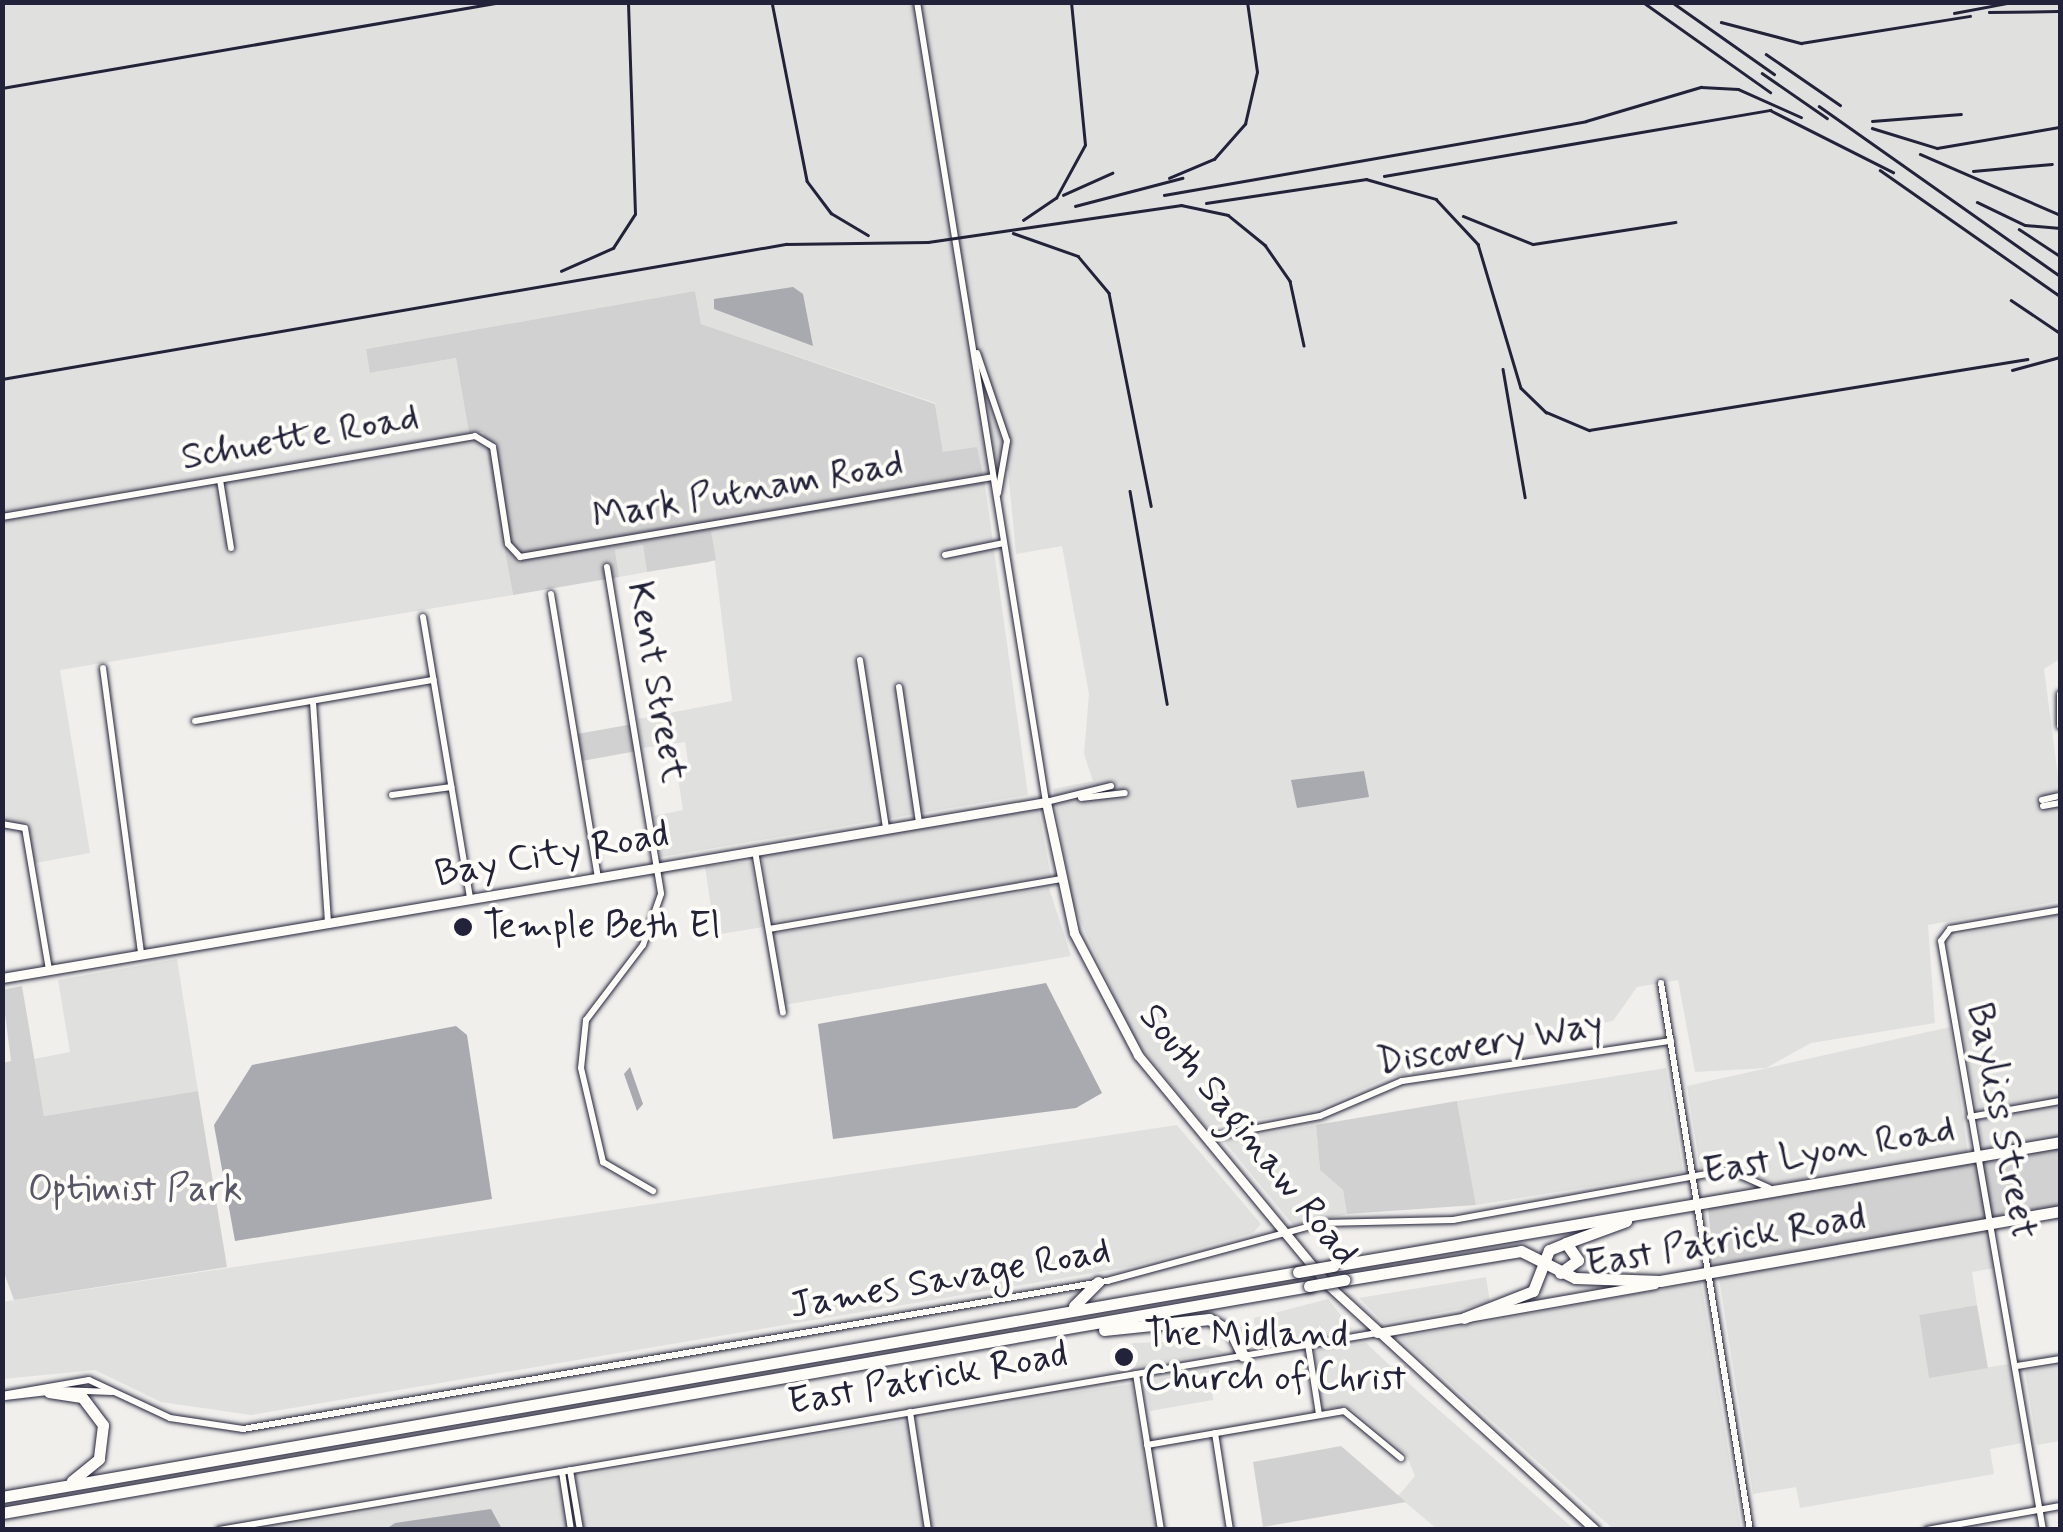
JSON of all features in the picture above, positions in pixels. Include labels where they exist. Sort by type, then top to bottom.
[{"type":"highway","name":"East Lyon Road","points":[[1036,1318],[2060,1142]]},
{"type":"highway","name":"East Patrick Road","points":[[1682,1278],[2060,1211]]},
{"type":"highway","points":[[1552,1269],[1551,1247],[1644,1213]]},
{"type":"highway","points":[[1464,1318],[1504,1308],[1537,1288],[1552,1269],[1577,1263],[1566,1243]]},
{"type":"highway","points":[[2,1513],[1518,1251],[1552,1269],[1612,1283],[1682,1278]]},
{"type":"highway","points":[[2,1497],[1036,1318],[1081,1304],[1098,1282]]},
{"type":"highway","points":[[976,1344],[1205,1318],[1229,1330],[1243,1356]]},
{"type":"highway","points":[[21,1494],[80,1477],[103,1448],[94,1406],[48,1392]]},
{"type":"main road","name":"Bay City Road","points":[[2,978],[1046,802]]},
{"type":"main road","name":"South Saginaw Road","points":[[1046,802],[1060,879],[1103,998],[1206,1138],[1282,1232],[1377,1332],[1595,1530]]},
{"type":"main road","name":"East Patrick Road","points":[[1504,1308],[1682,1278]]},
{"type":"main road","name":"East Patrick Road","points":[[1377,1332],[1464,1318]]},
{"type":"street","name":"South Saginaw Road","points":[[917,2],[1046,802]]},
{"type":"street","name":"South Saginaw Road","points":[[975,348],[1007,440],[997,499]]},
{"type":"street","name":"Schuette Road","points":[[2,517],[483,436],[515,554]]},
{"type":"street","name":"Mark Putnam Road","points":[[515,554],[992,476]]},
{"type":"street","points":[[220,480],[232,548]]},
{"type":"street","points":[[945,555],[1004,544]]},
{"type":"street","name":"Kent Street","points":[[607,566],[659,867],[654,923],[598,998],[581,1046],[596,1149],[616,1176],[653,1191]]},
{"type":"street","points":[[551,594],[598,877]]},
{"type":"street","points":[[423,617],[470,899]]},
{"type":"street","points":[[860,660],[886,828]]},
{"type":"street","points":[[103,668],[141,955]]},
{"type":"street","points":[[196,721],[433,680]]},
{"type":"street","points":[[899,687],[920,823]]},
{"type":"street","points":[[2059,695],[2060,726]]},
{"type":"street","points":[[313,702],[328,923]]},
{"type":"street","name":"Bay City Road","points":[[1046,802],[1111,786]]},
{"type":"street","points":[[392,795],[451,787]]},
{"type":"street","points":[[1070,798],[1126,794]]},
{"type":"street","points":[[2043,803],[2060,800]]},
{"type":"street","points":[[2,824],[20,823],[49,970]]},
{"type":"street","points":[[755,851],[783,1012]]},
{"type":"street","points":[[768,929],[1060,879]]},
{"type":"street","name":"Bayliss Street","points":[[2044,1530],[1994,1223],[1977,1156],[1944,960],[1950,929],[2060,910]]},
{"type":"street","points":[[1661,983],[1750,1530]]},
{"type":"street","name":"Discovery Way","points":[[1206,1138],[1320,1116],[1402,1081],[1671,1042]]},
{"type":"street","points":[[1970,1117],[2060,1101]]},
{"type":"street","name":"James Savage Road","points":[[2,1396],[84,1379],[186,1423],[242,1429],[1098,1282],[1336,1221],[1453,1220],[1736,1171],[1780,1191]]},
{"type":"street","name":"East Patrick Road","points":[[219,1530],[264,1526],[1377,1332]]},
{"type":"street","points":[[1308,1344],[1319,1414]]},
{"type":"street","points":[[2017,1366],[2060,1359]]},
{"type":"street","points":[[1136,1374],[1161,1530]]},
{"type":"street","name":"James Savage Road","points":[[2,1396],[92,1387],[127,1398]]},
{"type":"street","points":[[910,1412],[928,1530]]},
{"type":"street","points":[[1148,1445],[1319,1414],[1350,1412],[1401,1458]]},
{"type":"street","points":[[1215,1433],[1230,1530]]},
{"type":"street","points":[[566,1471],[571,1530]]},
{"type":"street","points":[[566,1471],[580,1530]]},
{"type":"street","points":[[1928,1530],[2060,1506]]},
{"type":"shaded area","points":[[3,3],[2060,3],[2060,659],[2044,669],[2060,791],[2042,796],[2044,809],[2060,807],[2060,901],[1928,925],[1935,1023],[1811,1043],[1766,1068],[1695,1072],[1678,980],[1637,987],[1613,1021],[1473,1045],[1476,1065],[1389,1077],[1314,1111],[1206,1127],[1134,1039],[1073,905],[1053,789],[1093,781],[1084,754],[1089,694],[1062,546],[1016,554],[1008,471],[981,475],[943,453],[935,403],[701,324],[695,291],[366,349],[371,373],[456,358],[469,433],[483,432],[513,595],[60,670],[90,853],[35,863],[27,825],[3,822]]},
{"type":"shaded area","points":[[793,287],[803,294],[813,346],[714,309],[714,299]]},
{"type":"shaded area","points":[[985,485],[1028,795],[661,857],[654,816],[683,810],[676,766],[688,763],[685,742],[643,748],[638,719],[732,701],[711,531]]},
{"type":"shaded area","points":[[643,545],[647,572],[619,577],[615,550]]},
{"type":"shaded area","points":[[1364,771],[1369,797],[1297,808],[1291,780]]},
{"type":"shaded area","points":[[1038,808],[1051,877],[770,922],[762,855]]},
{"type":"shaded area","points":[[751,862],[763,927],[715,935],[705,866]]},
{"type":"shaded area","points":[[1049,888],[1071,956],[784,1005],[773,934]]},
{"type":"shaded area","points":[[2060,914],[2060,1137],[1984,1150],[1944,938]]},
{"type":"shaded area","points":[[177,959],[198,1091],[44,1116],[34,1059],[70,1052],[58,980]]},
{"type":"shaded area","points":[[1046,983],[1102,1093],[1076,1108],[833,1139],[818,1024]]},
{"type":"shaded area","points":[[456,1026],[467,1035],[492,1199],[235,1241],[214,1125],[252,1065]]},
{"type":"shaded area","points":[[1950,1027],[1968,1154],[1770,1185],[1733,1165],[1700,1168],[1687,1086]]},
{"type":"shaded area","points":[[630,1067],[643,1104],[637,1111],[624,1074]]},
{"type":"shaded area","points":[[1666,1068],[1683,1172],[1476,1205],[1457,1101]]},
{"type":"shaded area","points":[[1177,1125],[1261,1224],[1253,1233],[1134,1266],[251,1415],[161,1402],[95,1370],[3,1379],[2,1302]]},
{"type":"shaded area","points":[[1316,1125],[1320,1170],[1343,1190],[1347,1214],[1293,1225],[1224,1141]]},
{"type":"shaded area","points":[[1988,1230],[1995,1268],[1972,1272],[1977,1305],[1919,1315],[1929,1377],[2009,1364],[2022,1443],[1990,1449],[1994,1474],[1800,1508],[1796,1487],[1753,1494],[1719,1278]]},
{"type":"shaded area","points":[[1486,1277],[1490,1303],[1384,1323],[1359,1298]]},
{"type":"shaded area","points":[[1701,1282],[1741,1529],[1613,1529],[1399,1338]]},
{"type":"shaded area","points":[[1328,1299],[1352,1329],[1256,1349],[1254,1318]]},
{"type":"shaded area","points":[[1195,1341],[1223,1352],[1136,1367],[1132,1343]]},
{"type":"shaded area","points":[[1366,1343],[1574,1529],[1437,1529],[1398,1496],[1415,1476],[1406,1454],[1352,1409],[1321,1407],[1313,1351]]},
{"type":"shaded area","points":[[2059,1365],[2060,1441],[2037,1445],[2025,1371]]},
{"type":"shaded area","points":[[1209,1370],[1213,1400],[1150,1411],[1145,1381]]},
{"type":"shaded area","points":[[1132,1384],[1156,1529],[261,1530],[1076,1392]]},
{"type":"shaded area","points":[[491,1509],[502,1529],[386,1529],[395,1523]]},
{"type":"green space","points":[[695,291],[701,324],[935,404],[943,452],[977,447],[985,485],[711,531],[716,560],[708,562],[647,572],[643,545],[615,550],[619,577],[513,595],[483,432],[469,433],[456,358],[370,373],[366,349]]},
{"type":"green space","points":[[633,724],[637,751],[582,761],[577,734]]},
{"type":"green space","name":"Optimist Park","points":[[22,986],[44,1116],[198,1091],[227,1267],[14,1300],[2,1267],[2,1063],[11,1061],[2,990]]},
{"type":"green space","points":[[1457,1101],[1476,1205],[1347,1214],[1343,1190],[1320,1170],[1316,1125]]},
{"type":"green space","points":[[2060,1146],[2060,1206],[1714,1266],[1708,1208]]},
{"type":"green space","points":[[1977,1305],[1988,1368],[1929,1378],[1919,1315]]},
{"type":"green space","points":[[1341,1446],[1406,1502],[1263,1527],[1253,1462]]},
{"type":"railway","points":[[2,88],[501,2]]},
{"type":"railway","points":[[561,271],[613,248],[635,214],[628,2]]},
{"type":"railway","points":[[772,2],[807,181],[831,213],[868,235]]},
{"type":"railway","points":[[1023,220],[1056,198],[1085,145],[1071,2]]},
{"type":"railway","points":[[1169,178],[1214,159],[1245,124],[1257,72],[1247,2]]},
{"type":"railway","points":[[1643,2],[1770,92]]},
{"type":"railway","points":[[1672,2],[1774,74]]},
{"type":"railway","points":[[1954,13],[2013,2]]},
{"type":"railway","points":[[1989,12],[2058,11]]},
{"type":"railway","points":[[1721,22],[1801,43],[1970,16]]},
{"type":"railway","points":[[1766,54],[1840,105]]},
{"type":"railway","points":[[1762,73],[1827,118]]},
{"type":"railway","points":[[1164,195],[1586,121],[1701,87],[1738,89],[1801,117]]},
{"type":"railway","points":[[1819,106],[2060,276]]},
{"type":"railway","points":[[1384,176],[1770,110],[1893,172]]},
{"type":"railway","points":[[1872,121],[1961,114]]},
{"type":"railway","points":[[1872,128],[1937,148],[2060,127]]},
{"type":"railway","points":[[1920,154],[2060,215]]},
{"type":"railway","points":[[1973,171],[2052,164]]},
{"type":"railway","points":[[1880,170],[2060,296]]},
{"type":"railway","points":[[1063,195],[1112,173]]},
{"type":"railway","points":[[1075,206],[1182,178]]},
{"type":"railway","points":[[1206,203],[1366,179],[1436,199],[1478,244],[1521,388],[1546,412],[1589,430],[2027,359]]},
{"type":"railway","points":[[1977,202],[2025,225],[2060,228]]},
{"type":"railway","points":[[2,379],[786,244],[928,242],[1181,205],[1228,215],[1265,245],[1290,281],[1304,346]]},
{"type":"railway","points":[[1463,216],[1533,244],[1675,222]]},
{"type":"railway","points":[[2019,229],[2060,256]]},
{"type":"railway","points":[[1013,233],[1078,256],[1109,293],[1151,506]]},
{"type":"railway","points":[[2011,300],[2060,333]]},
{"type":"railway","points":[[2012,370],[2060,357]]},
{"type":"railway","points":[[1503,369],[1525,497]]},
{"type":"railway","points":[[1130,491],[1167,704]]},
{"type":"place","name":"Temple Beth El","points":[[463,927]]},
{"type":"place","name":"The Midland Church of Christ","points":[[1124,1357]]}]
